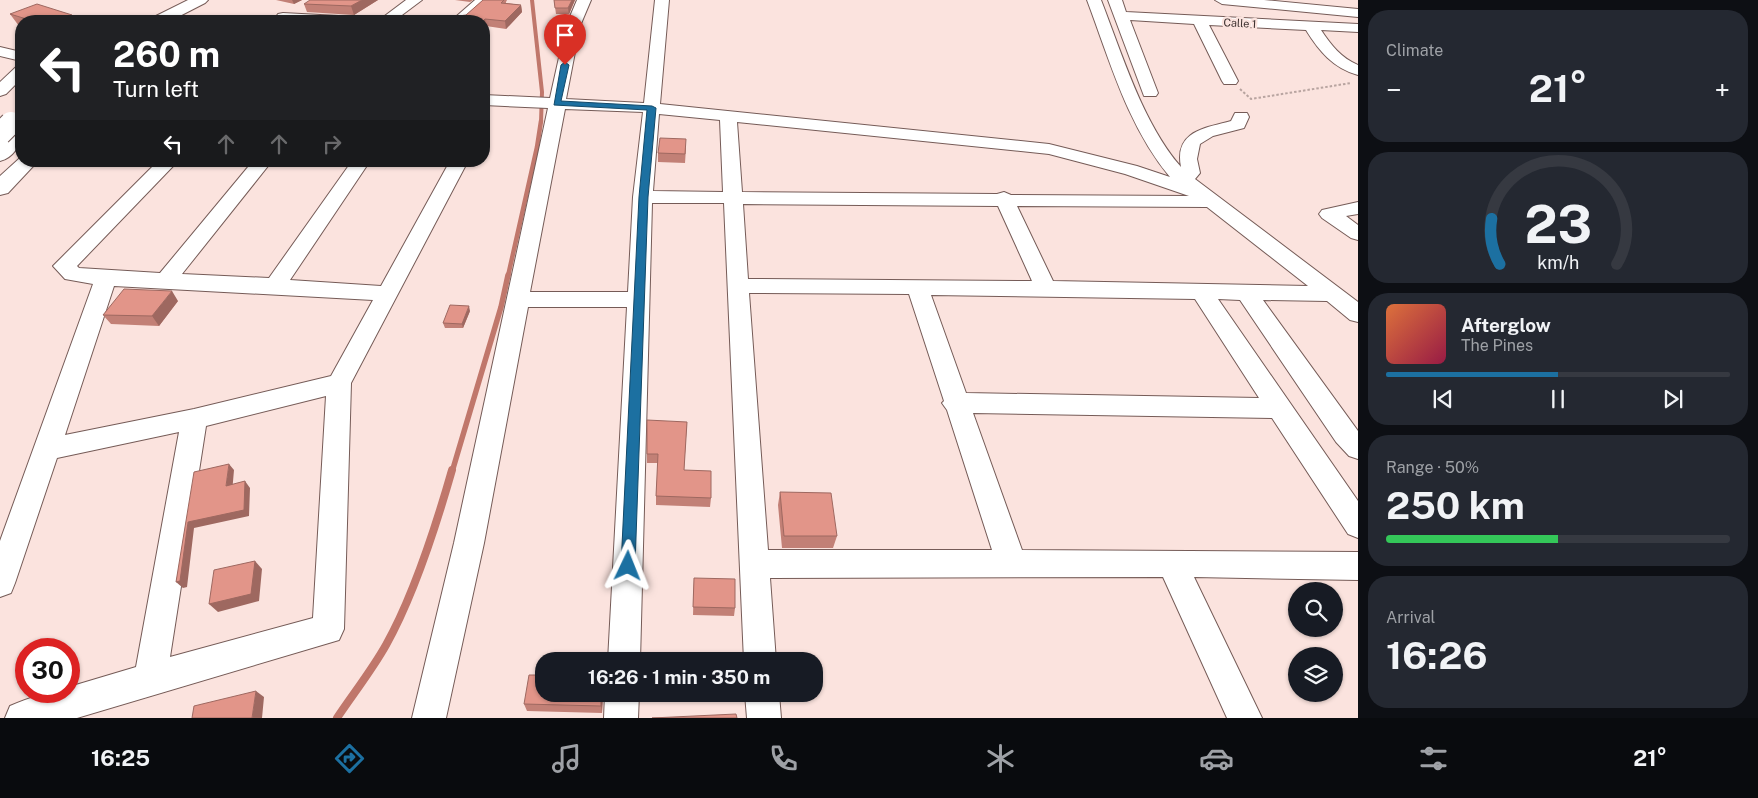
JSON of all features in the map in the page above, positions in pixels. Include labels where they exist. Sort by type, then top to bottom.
[{"type":"main road","points":[[155,15],[185,0]]},
{"type":"main road","points":[[170,15],[200,0]]},
{"type":"main road","points":[[0,155],[13,128]]},
{"type":"main road","points":[[0,188],[22,167]]},
{"type":"street","points":[[394,15],[415,0]]},
{"type":"street","points":[[465,15],[483,0]]},
{"type":"street","points":[[429,718],[469,543],[518,299],[546,103],[584,0]]},
{"type":"street","points":[[624,652],[643,197],[662,0]]},
{"type":"street","points":[[1094,0],[1144,126],[1160,154],[1185,180],[1358,314]]},
{"type":"street","points":[[1115,0],[1123,16],[1150,93]]},
{"type":"street","points":[[1222,0],[1358,12]]},
{"type":"street","points":[[1226,0],[1237,23]]},
{"type":"street","points":[[287,15],[308,4]]},
{"type":"street","name":"Calle 1","points":[[1123,16],[1358,28]]},
{"type":"street","points":[[1200,21],[1230,81]]},
{"type":"street","points":[[1311,26],[1329,54],[1340,62],[1358,70]]},
{"type":"street","points":[[0,51],[15,55]]},
{"type":"street","points":[[0,91],[15,76]]},
{"type":"street","points":[[490,100],[652,108],[1049,149],[1131,170],[1209,198]]},
{"type":"street","points":[[728,115],[759,652]]},
{"type":"street","points":[[1185,180],[1191,173],[1187,152],[1190,145],[1200,136],[1213,130],[1238,124],[1241,117]]},
{"type":"street","points":[[163,167],[64,266],[73,274],[106,278],[275,286],[387,294]]},
{"type":"street","points":[[166,280],[258,167]]},
{"type":"street","points":[[275,286],[357,167]]},
{"type":"street","points":[[22,718],[328,628],[338,383],[456,167]]},
{"type":"street","points":[[643,197],[1209,198]]},
{"type":"street","points":[[1004,199],[1046,288]]},
{"type":"street","points":[[1358,208],[1329,214],[1358,234]]},
{"type":"street","points":[[0,583],[106,278]]},
{"type":"street","points":[[738,286],[1046,288],[1331,294]]},
{"type":"street","points":[[917,287],[955,403],[1012,564]]},
{"type":"street","points":[[1201,291],[1358,525]]},
{"type":"street","points":[[1246,292],[1345,435],[1358,448]]},
{"type":"street","points":[[518,299],[639,300]]},
{"type":"street","points":[[47,449],[194,418],[338,383]]},
{"type":"street","points":[[955,403],[1280,408]]},
{"type":"street","points":[[150,679],[194,418]]},
{"type":"street","points":[[754,564],[1172,563],[1358,566]]},
{"type":"street","points":[[1172,563],[1245,718]]},
{"type":"street","points":[[621,718],[622,702]]},
{"type":"street","points":[[763,702],[764,718]]},
{"type":"path","points":[[1230,81],[1251,99],[1346,83],[1358,83]]},
{"type":"building","points":[[310,0],[362,0],[351,6],[304,4]]},
{"type":"building","points":[[483,0],[504,0],[501,3],[521,5],[505,21],[490,20],[490,15],[466,15]]},
{"type":"building","points":[[554,0],[572,0],[568,8],[555,8]]},
{"type":"building","points":[[37,4],[72,15],[15,16],[10,14]]},
{"type":"building","points":[[660,138],[686,139],[685,154],[658,153]]},
{"type":"building","points":[[124,289],[172,291],[152,316],[103,315]]},
{"type":"building","points":[[450,305],[469,306],[462,324],[443,323]]},
{"type":"building","points":[[647,420],[687,422],[684,470],[711,471],[711,498],[656,496],[658,454],[647,454]]},
{"type":"building","points":[[229,464],[226,486],[245,481],[244,510],[188,522],[180,581],[176,582],[194,472]]},
{"type":"building","points":[[780,492],[831,493],[837,536],[784,536]]},
{"type":"building","points":[[255,561],[251,594],[209,604],[214,570]]},
{"type":"building","points":[[694,578],[735,579],[735,608],[693,607]]},
{"type":"building","points":[[529,675],[535,675],[535,702],[601,702],[601,706],[524,704]]},
{"type":"building","points":[[256,691],[252,718],[192,718],[194,706]]},
{"type":"building","points":[[736,714],[737,718],[652,718]]},
{"type":"waterway","points":[[532,0],[542,92],[541,122]]},
{"type":"waterway","points":[[508,276],[537,147],[541,121]]},
{"type":"waterway","points":[[452,472],[501,307],[508,275]]},
{"type":"waterway","points":[[337,718],[375,664],[406,604],[424,560],[452,470]]},
{"type":"route","points":[[565,65],[557,103],[652,108],[643,197],[628,566]]}]
